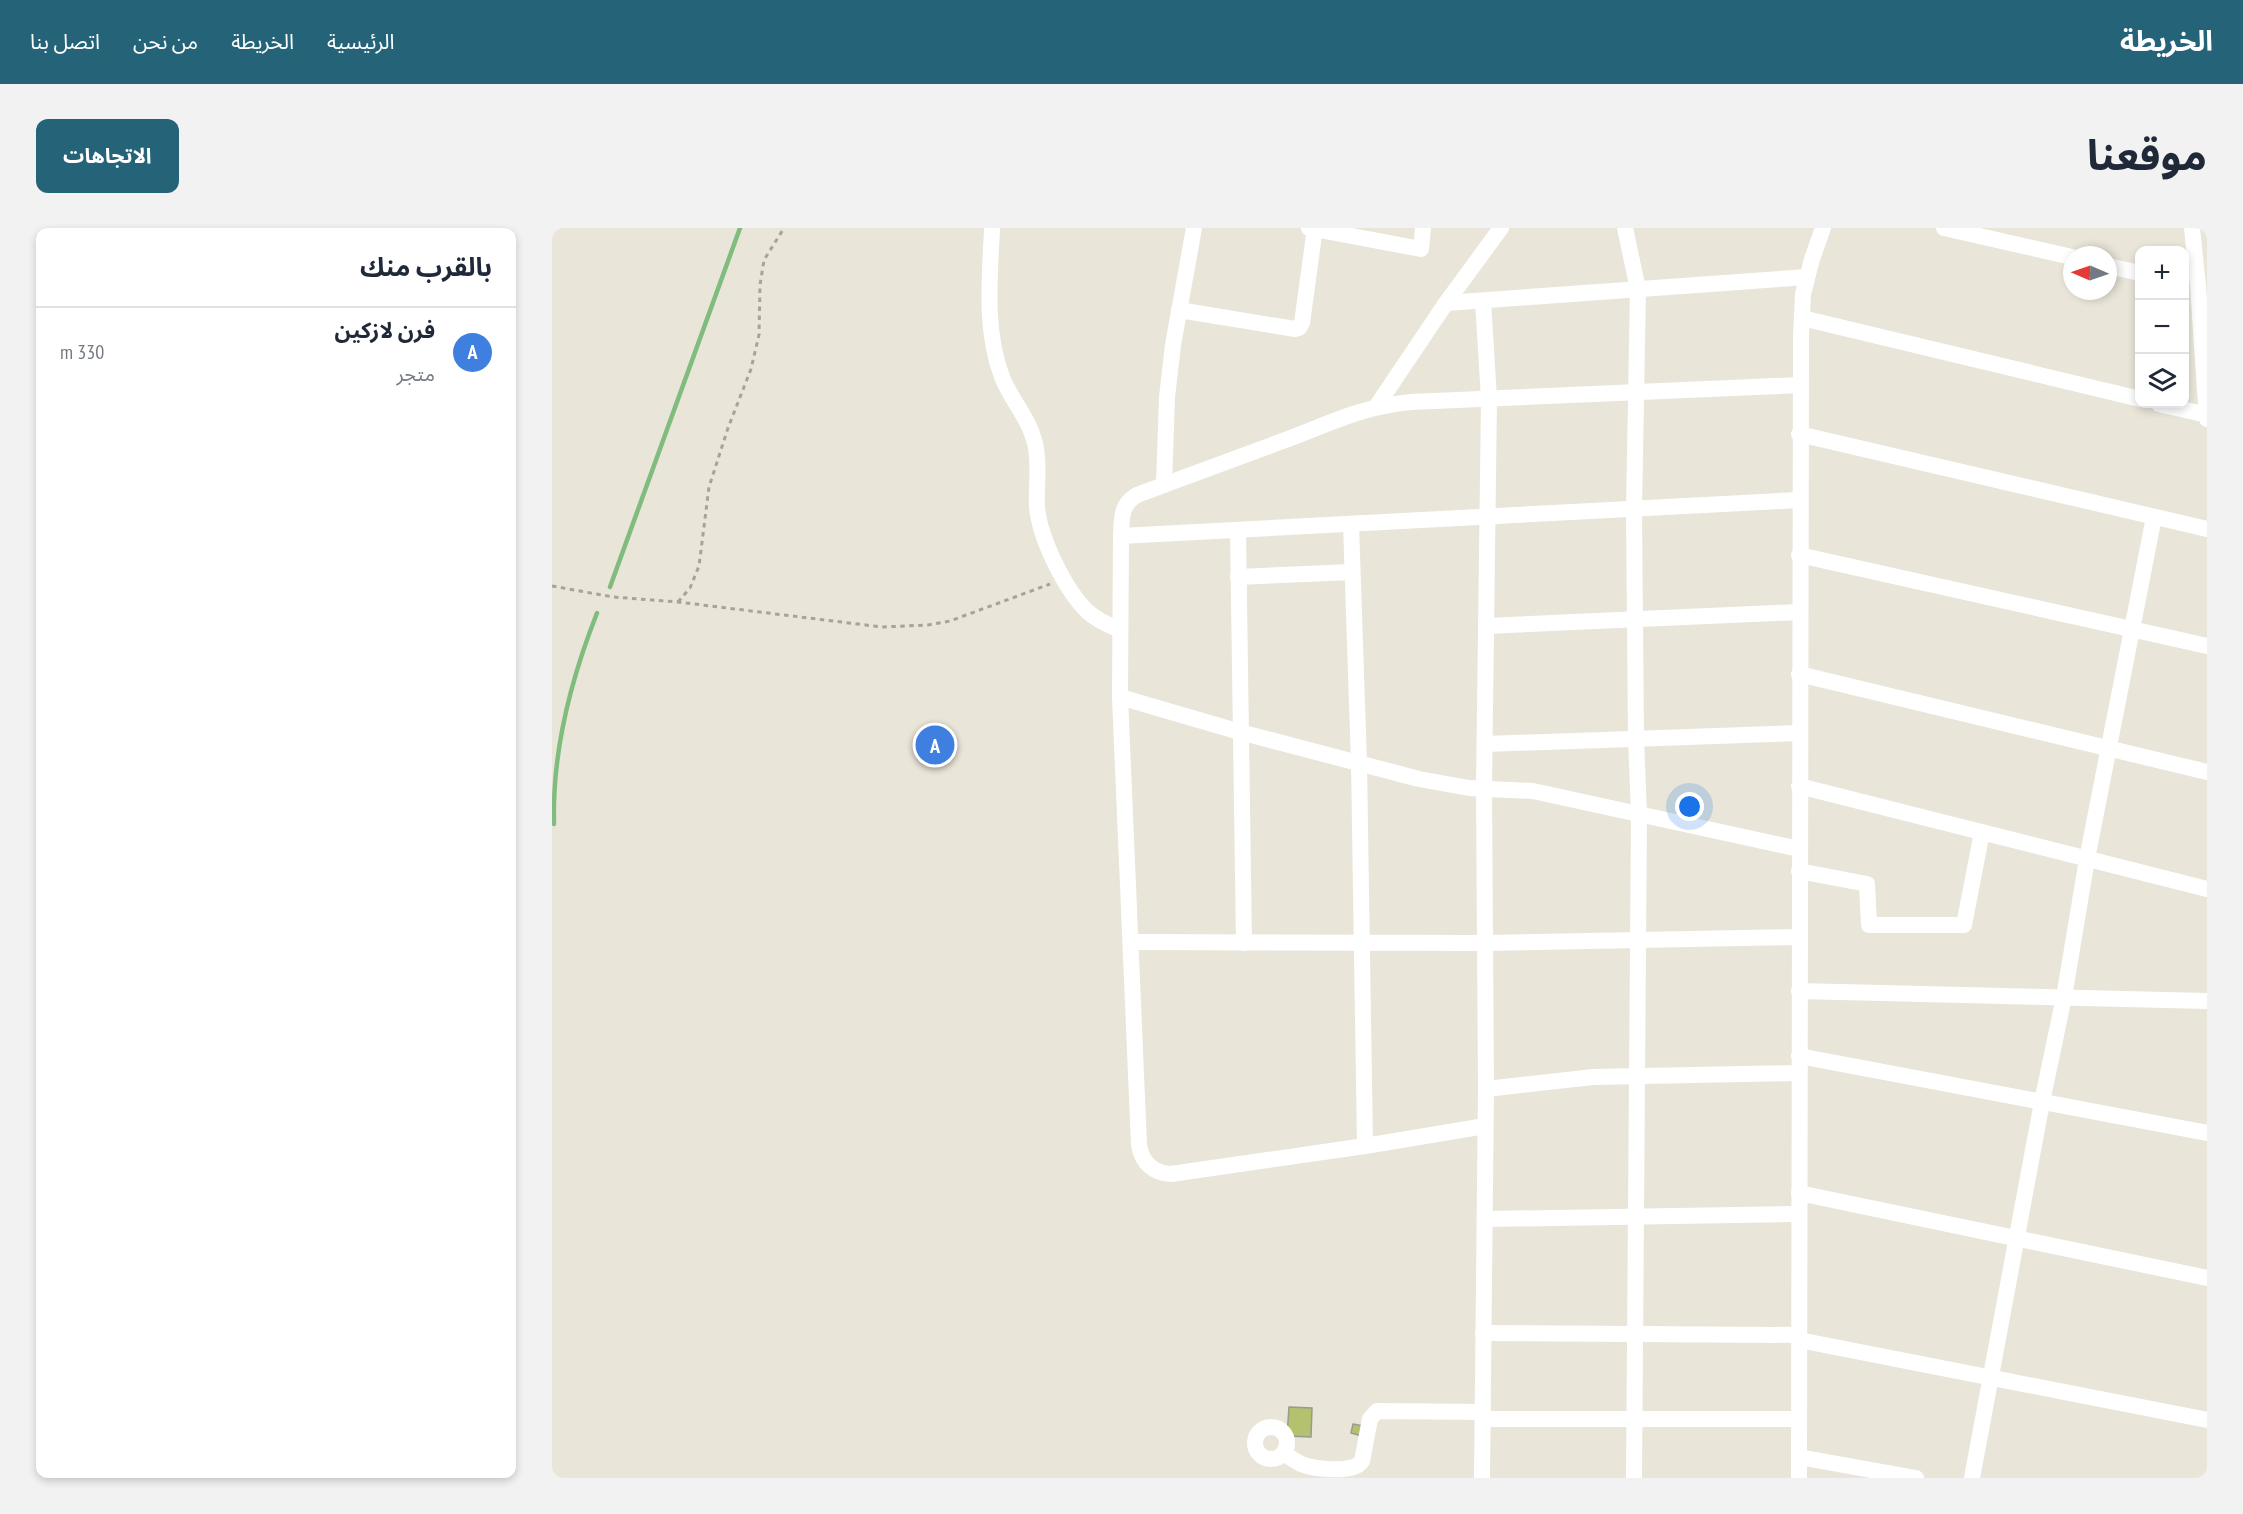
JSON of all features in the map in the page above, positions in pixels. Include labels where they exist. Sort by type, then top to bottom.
[{"type":"street","points":[[992,228],[989,302],[996,355],[1002,377],[1033,436],[1038,469],[1037,507],[1046,545],[1076,598],[1101,621],[1120,630]]},
{"type":"street","points":[[1164,485],[1167,397],[1173,345],[1194,228]]},
{"type":"street","points":[[1179,310],[1299,328],[1302,323],[1313,229],[1421,249],[1424,228]]},
{"type":"street","points":[[1376,407],[1446,303],[1501,228]]},
{"type":"street","points":[[1625,228],[1638,289],[1634,510],[1639,814],[1634,1478]]},
{"type":"street","points":[[1799,1478],[1799,434],[1803,294],[1823,228]]},
{"type":"street","points":[[1944,228],[2063,255]]},
{"type":"street","points":[[2197,230],[2197,294],[2207,420]]},
{"type":"street","points":[[2117,268],[2135,272]]},
{"type":"street","points":[[1446,303],[1807,276]]},
{"type":"street","points":[[1482,1478],[1486,1089],[1484,787],[1489,517],[1489,399],[1484,301]]},
{"type":"street","points":[[1802,318],[2135,398]]},
{"type":"street","points":[[1485,1126],[1171,1174],[1156,1171],[1149,1166],[1140,1153],[1120,697],[1121,536],[1122,512],[1125,504],[1137,495],[1342,417],[1376,407],[1411,402],[1800,385]]},
{"type":"street","points":[[2176,408],[2207,415]]},
{"type":"street","points":[[1799,434],[2207,529]]},
{"type":"street","points":[[1121,536],[1799,501]]},
{"type":"street","points":[[1972,1478],[2064,996],[2108,748],[2154,517]]},
{"type":"street","points":[[1351,524],[1359,763],[1360,944],[1365,1146]]},
{"type":"street","points":[[1238,530],[1244,943]]},
{"type":"street","points":[[1799,555],[2207,646]]},
{"type":"street","points":[[1238,577],[1352,572]]},
{"type":"street","points":[[1487,626],[1799,612]]},
{"type":"street","points":[[1799,674],[2207,772]]},
{"type":"street","points":[[1120,697],[1240,732],[1419,779],[1469,788],[1533,791],[1799,849]]},
{"type":"street","points":[[1486,744],[1799,733]]},
{"type":"street","points":[[1799,786],[2207,889]]},
{"type":"street","points":[[1799,871],[1867,884],[1869,925],[1964,925],[1982,832]]},
{"type":"street","points":[[1131,942],[1360,944],[1799,937]]},
{"type":"street","points":[[1799,991],[2207,1001]]},
{"type":"street","points":[[1799,1056],[2207,1133]]},
{"type":"street","points":[[1486,1089],[1593,1077],[1799,1073]]},
{"type":"street","points":[[1799,1192],[2207,1278]]},
{"type":"street","points":[[1485,1220],[1799,1214]]},
{"type":"street","points":[[1483,1333],[1799,1338],[1990,1379],[2207,1420]]},
{"type":"street","points":[[1284,1453],[1302,1465],[1348,1470],[1359,1466],[1370,1419],[1377,1411],[1634,1419],[1799,1419]]},
{"type":"street","points":[[1799,1456],[1916,1478]]},
{"type":"path","points":[[678,602],[690,588],[699,566],[709,487],[728,428],[752,369],[759,335],[760,285],[764,260],[784,228]]},
{"type":"path","points":[[552,586],[613,597],[678,602],[882,627],[903,627],[950,621],[1065,578]]},
{"type":"building","points":[[1289,1407],[1312,1408],[1311,1437],[1287,1436]]},
{"type":"building","points":[[1353,1424],[1364,1426],[1362,1436],[1351,1433]]},
{"type":"waterway","points":[[610,587],[740,228]]},
{"type":"waterway","points":[[554,824],[556,770],[565,716],[579,664],[597,613]]},
{"type":"place","name":"فرن لازكين","points":[[935,745]]}]
